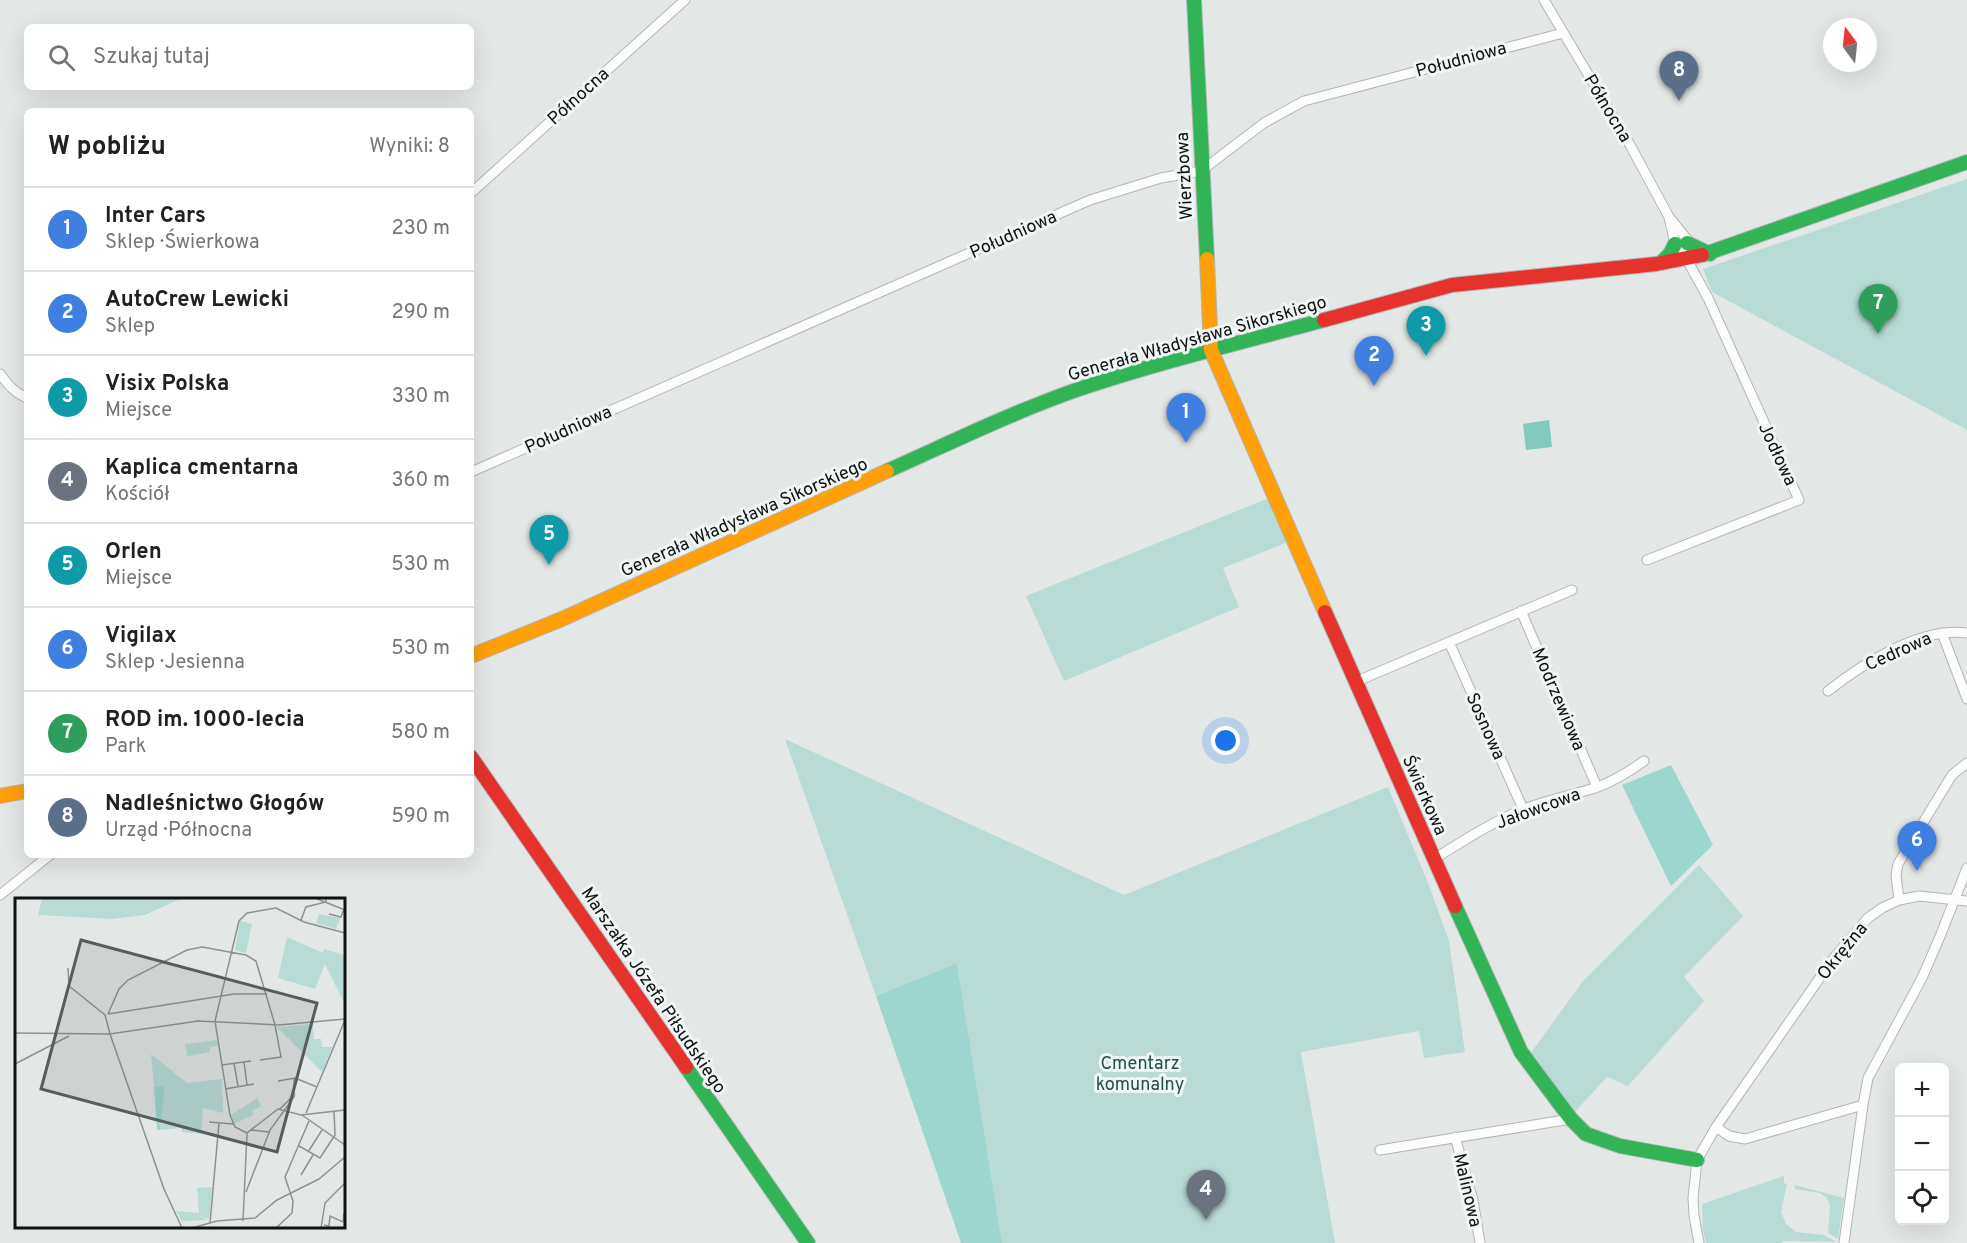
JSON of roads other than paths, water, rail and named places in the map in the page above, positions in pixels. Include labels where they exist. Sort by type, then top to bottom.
[{"type":"street","name":"Północna","points":[[474,190],[685,0]]},
{"type":"street","name":"Wierzbowa","points":[[1194,0],[1211,351]]},
{"type":"street","name":"Północna","points":[[1544,0],[1630,145],[1669,217],[1687,260]]},
{"type":"street","name":"Południowa","points":[[474,471],[1090,200],[1161,178],[1201,171],[1264,123],[1304,101],[1563,33]]},
{"type":"street","name":"Generała Władysława Sikorskiego","points":[[474,655],[572,615],[1002,420],[1079,388],[1452,285],[1687,260],[1710,254],[1967,162]]},
{"type":"street","points":[[1661,263],[1681,244],[1710,254]]},
{"type":"street","name":"Jodłowa","points":[[1647,560],[1799,500],[1708,298],[1687,260]]},
{"type":"street","name":"Świerkowa","points":[[1211,351],[1355,682],[1521,1052],[1571,1119],[1586,1134],[1649,1153],[1697,1160]]},
{"type":"street","points":[[0,374],[8,386],[24,397]]},
{"type":"street","points":[[1355,682],[1572,590]]},
{"type":"street","name":"Modrzewiowa","points":[[1521,611],[1597,787]]},
{"type":"street","points":[[1942,633],[1967,633]]},
{"type":"street","name":"Cedrowa","points":[[1828,691],[1849,674],[1884,655],[1917,640],[1942,633],[1967,699]]},
{"type":"street","name":"Sosnowa","points":[[1449,642],[1523,809]]},
{"type":"street","name":"Marszałka Józefa Piłsudskiego","points":[[474,761],[808,1243]]},
{"type":"street","name":"Jałowcowa","points":[[1434,859],[1480,831],[1523,809],[1560,796],[1597,787],[1644,761]]},
{"type":"street","points":[[1899,900],[1896,874],[1898,864],[1952,776],[1967,763]]},
{"type":"street","points":[[0,796],[24,792]]},
{"type":"street","points":[[0,895],[46,858]]},
{"type":"street","points":[[1844,1243],[1868,1078],[1922,978],[1967,868]]},
{"type":"street","name":"Okrężna","points":[[1699,1243],[1693,1198],[1697,1160],[1716,1127],[1833,959],[1868,918],[1899,900],[1920,896],[1967,901]]},
{"type":"street","points":[[1716,1127],[1729,1136],[1745,1139],[1863,1105]]},
{"type":"street","points":[[1380,1150],[1571,1119]]},
{"type":"street","name":"Malinowa","points":[[1455,1137],[1473,1200],[1480,1243]]},
{"type":"place","name":"Nadleśnictwo Głogów","points":[[1679,101]]},
{"type":"place","name":"ROD im. 1000-lecia","points":[[1878,334]]},
{"type":"place","name":"Visix Polska","points":[[1426,356]]},
{"type":"place","name":"AutoCrew Lewicki","points":[[1374,386]]},
{"type":"place","name":"Inter Cars","points":[[1186,443]]},
{"type":"place","name":"Orlen","points":[[549,565]]},
{"type":"place","name":"Vigilax","points":[[1917,871]]},
{"type":"place","name":"Kaplica cmentarna","points":[[1206,1220]]},
{"type":"park label","name":"Cmentarz komunalny","points":[[1140,1073]]}]
